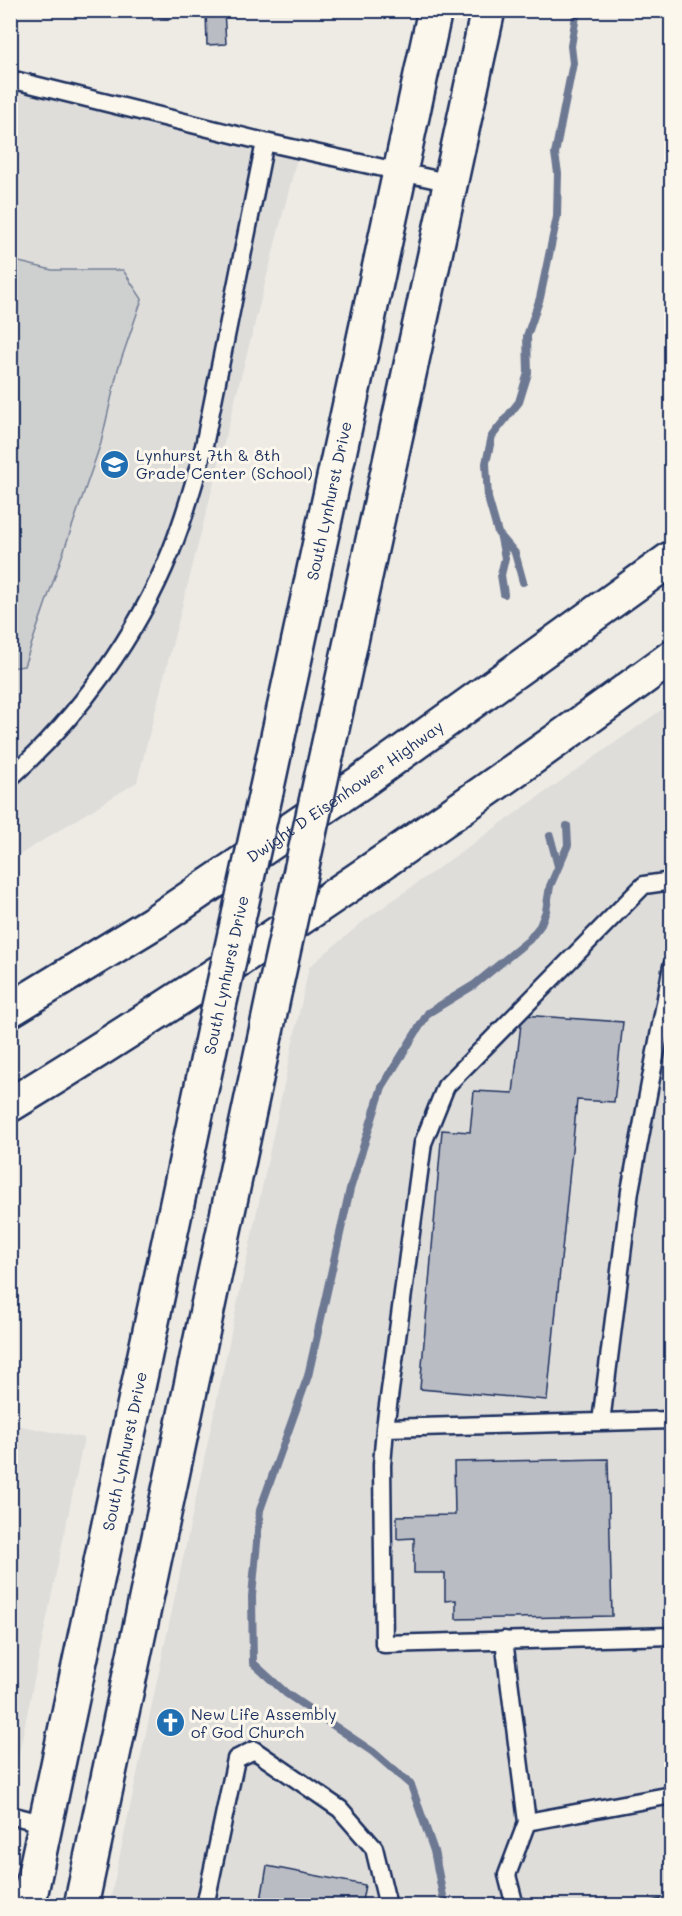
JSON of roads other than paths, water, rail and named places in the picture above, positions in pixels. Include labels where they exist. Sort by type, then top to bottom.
[{"type":"main road","name":"South Lynhurst Drive","points":[[28,1905],[214,1029],[435,10]]},
{"type":"main road","points":[[81,1905],[275,989],[488,10]]},
{"type":"main road","name":"Dwight D Eisenhower Highway","points":[[10,1010],[153,923],[361,782],[672,558]]},
{"type":"main road","points":[[10,1105],[196,989],[384,862],[672,657]]},
{"type":"lane","points":[[10,79],[265,142],[451,183]]},
{"type":"lane","points":[[10,778],[40,751],[70,717],[99,678],[139,617],[171,552],[191,495],[204,446],[265,142]]},
{"type":"lane","points":[[672,881],[644,885],[446,1086],[423,1143],[382,1465],[384,1644],[672,1636]]},
{"type":"lane","points":[[601,1422],[630,1191],[672,966]]},
{"type":"lane","points":[[385,1428],[672,1420]]},
{"type":"lane","points":[[504,1640],[527,1822],[507,1875],[515,1905]]},
{"type":"lane","points":[[205,1905],[236,1759],[254,1750],[340,1809],[374,1848],[388,1905]]},
{"type":"lane","points":[[527,1822],[672,1795]]},
{"type":"lane","points":[[10,1815],[46,1824]]},
{"type":"lane","points":[[10,1903],[20,1905]]},
{"type":"waterway","points":[[523,582],[515,553],[498,533],[488,498],[486,463],[492,436],[519,402],[528,373],[527,336],[540,298],[557,217],[558,173],[555,154],[573,63],[571,46],[577,10]]},
{"type":"waterway","points":[[501,538],[505,558],[501,575],[504,594]]},
{"type":"waterway","points":[[445,1906],[434,1851],[411,1785],[373,1752],[287,1694],[253,1663],[252,1596],[260,1510],[308,1376],[350,1189],[382,1087],[428,1013],[474,985],[529,940],[540,926],[546,911],[550,886],[568,845],[567,826]]},
{"type":"waterway","points":[[550,836],[558,866]]},
{"type":"place","name":"Lynhurst 7th & 8th Grade Center (School)","points":[[115,464]]},
{"type":"place","name":"New Life Assembly of God Church","points":[[170,1723]]}]
